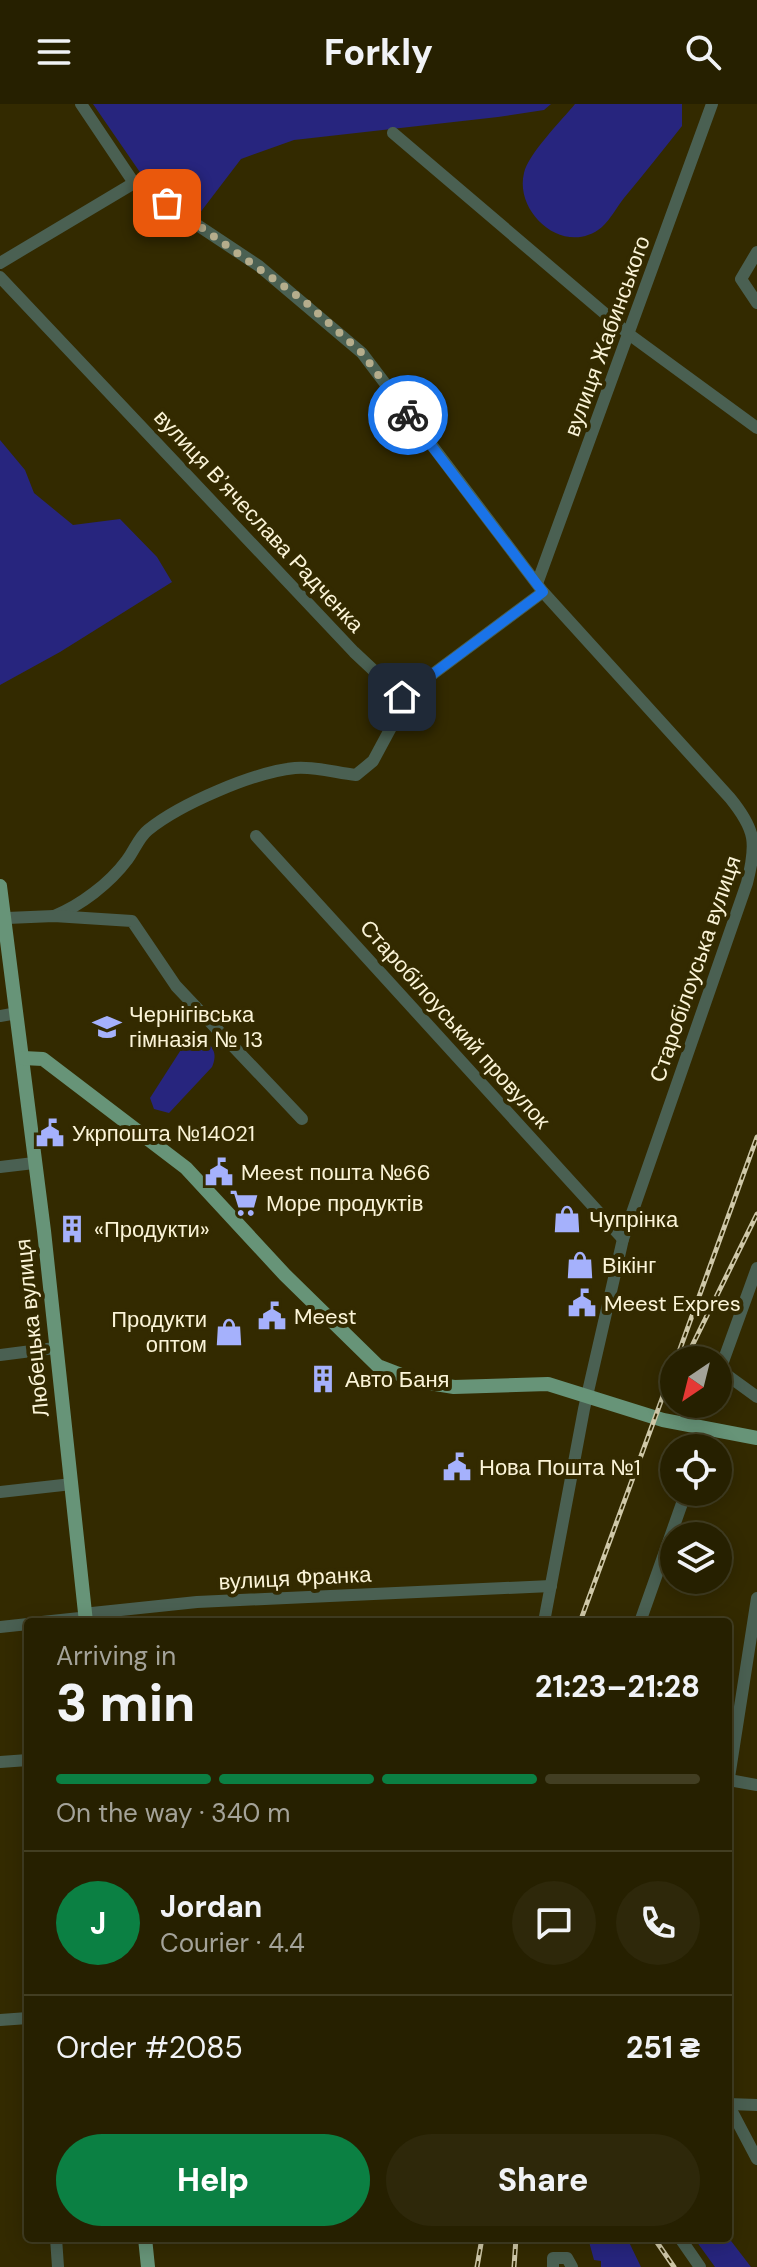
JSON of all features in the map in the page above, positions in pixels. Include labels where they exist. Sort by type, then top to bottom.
[{"type":"main road","name":"Любецька вулиця","points":[[0,886],[7,918],[85,1618]]},
{"type":"main road","points":[[23,1058],[43,1059],[167,1150],[328,1319],[378,1366],[417,1381],[444,1386],[548,1384],[653,1417],[757,1438]]},
{"type":"main road","points":[[145,2242],[148,2267]]},
{"type":"street","name":"Старобілоуська вулиця","points":[[81,104],[134,183],[259,266],[362,353],[508,548],[730,798],[755,837],[756,857],[623,1239],[587,1395],[545,1618]]},
{"type":"street","name":"вулиця Жабинського","points":[[541,586],[712,104]]},
{"type":"street","points":[[393,133],[630,335],[757,428]]},
{"type":"street","points":[[0,263],[134,183]]},
{"type":"street","points":[[757,252],[741,279],[757,303]]},
{"type":"street","name":"вулиця Вʼячеслава Радченка","points":[[0,277],[354,652],[402,697],[541,586]]},
{"type":"street","points":[[54,916],[80,903],[114,874],[147,831],[227,786],[261,774],[299,767],[356,775],[373,761],[394,722]]},
{"type":"street","name":"Старобілоуський провулок","points":[[256,836],[623,1239]]},
{"type":"street","points":[[7,918],[54,916],[132,921],[176,986],[302,1119]]},
{"type":"street","points":[[0,1016],[17,1013]]},
{"type":"street","points":[[0,1167],[34,1163]]},
{"type":"street","points":[[757,1268],[720,1370],[757,1397]]},
{"type":"street","points":[[0,1355],[55,1348]]},
{"type":"street","points":[[706,1434],[708,1429]]},
{"type":"street","points":[[0,1492],[72,1484]]},
{"type":"street","points":[[641,1618],[681,1506]]},
{"type":"street","name":"вулиця Франка","points":[[85,1618],[197,1602],[551,1586]]},
{"type":"street","points":[[732,1757],[757,1598]]},
{"type":"street","points":[[0,1627],[24,1624]]},
{"type":"street","points":[[0,1762],[24,1760]]},
{"type":"street","points":[[732,1782],[757,1785]]},
{"type":"street","points":[[0,2020],[24,2018]]},
{"type":"street","points":[[732,2104],[757,2105]]},
{"type":"street","points":[[732,2112],[757,2159]]},
{"type":"street","points":[[56,2242],[58,2267]]},
{"type":"street","points":[[683,2242],[700,2267]]},
{"type":"street","points":[[553,2267],[553,2258],[567,2258],[572,2267]]},
{"type":"shaded area","points":[[93,104],[551,104],[544,110],[498,117],[294,140],[241,159],[196,218],[146,181]]},
{"type":"shaded area","points":[[575,104],[682,104],[682,126],[605,224],[588,235],[573,237],[545,227],[527,203],[523,188],[524,173],[532,156]]},
{"type":"shaded area","points":[[0,440],[25,470],[34,493],[73,525],[120,519],[157,557],[172,582],[60,652],[0,685]]},
{"type":"shaded area","points":[[200,1038],[213,1050],[212,1067],[169,1113],[154,1109],[150,1098],[184,1045]]},
{"type":"shaded area","points":[[589,2242],[629,2242],[641,2267],[601,2267],[601,2261],[594,2260]]},
{"type":"shaded area","points":[[697,2242],[732,2242],[751,2267],[715,2267]]},
{"type":"railway","points":[[681,1346],[757,1137]]},
{"type":"railway","points":[[692,1346],[757,1214]]},
{"type":"railway","points":[[581,1618],[660,1404]]},
{"type":"railway","points":[[477,2267],[481,2242]]},
{"type":"railway","points":[[514,2267],[516,2242]]},
{"type":"railway","points":[[657,2242],[674,2267]]},
{"type":"way so far","points":[[167,203],[303,300],[362,353],[408,415]]},
{"type":"place","name":"Чернігівська гімназія № 13","points":[[107,1027]]},
{"type":"place","name":"Укрпошта №14021","points":[[50,1133]]},
{"type":"place","name":"Meest пошта №66","points":[[219,1172]]},
{"type":"place","name":"Море продуктів","points":[[244,1203]]},
{"type":"place","name":"Чупрінка","points":[[567,1219]]},
{"type":"place","name":"«Продукти»","points":[[72,1229]]},
{"type":"place","name":"Вікінг","points":[[580,1265]]},
{"type":"place","name":"Meest Expres","points":[[582,1303]]},
{"type":"place","name":"Meest","points":[[272,1316]]},
{"type":"place","name":"Продукти оптом","points":[[229,1332]]},
{"type":"place","name":"Авто Баня","points":[[323,1379]]},
{"type":"place","name":"Нова Пошта №1","points":[[457,1467]]},
{"type":"route","points":[[402,697],[543,592],[538,581],[508,548],[408,415]]}]
